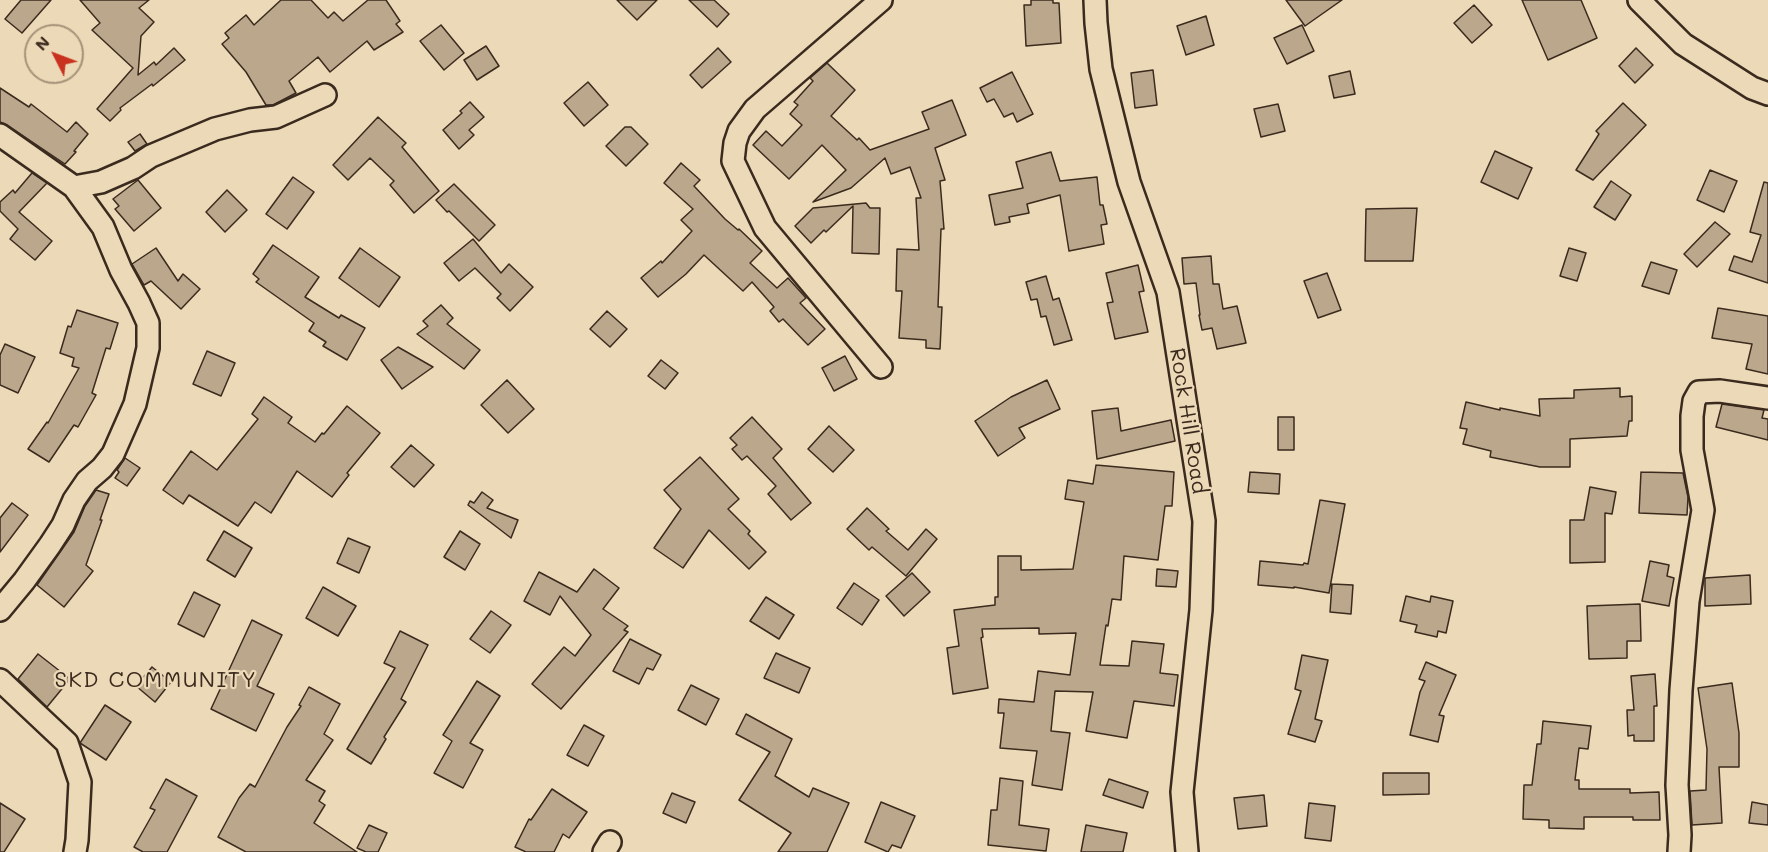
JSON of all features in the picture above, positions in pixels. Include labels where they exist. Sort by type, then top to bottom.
[{"type":"street","points":[[881,0],[755,109],[739,131],[733,161],[765,228],[881,367]]},
{"type":"street","name":"Rock Hill Road","points":[[1095,0],[1095,23],[1101,69],[1129,182],[1168,292],[1204,521],[1200,610],[1182,792],[1187,852]]},
{"type":"street","points":[[1639,0],[1683,44],[1752,88],[1768,94]]},
{"type":"street","points":[[74,187],[101,182],[133,168],[151,156],[215,129],[250,120],[276,117],[325,95]]},
{"type":"street","points":[[0,135],[74,187],[103,227],[121,270],[148,323],[148,348],[135,404],[113,454],[87,481],[50,545],[0,610]]},
{"type":"street","points":[[1679,852],[1677,785],[1681,690],[1688,601],[1703,510],[1692,450],[1694,401],[1699,392],[1720,391],[1768,398]]},
{"type":"street","points":[[0,680],[67,743],[80,782],[75,852]]},
{"type":"building","points":[[21,0],[51,0],[30,24],[24,24],[22,33],[5,19]]},
{"type":"building","points":[[80,0],[149,0],[139,8],[154,22],[141,36],[138,75],[154,62],[156,65],[174,48],[185,60],[153,86],[152,84],[120,108],[121,110],[110,121],[97,109],[133,68],[92,30],[100,23]]},
{"type":"building","points":[[281,0],[311,0],[328,18],[334,12],[343,21],[368,0],[386,0],[400,21],[396,24],[403,32],[374,50],[367,41],[330,72],[318,57],[289,81],[296,93],[273,105],[266,105],[246,72],[222,44],[229,38],[225,33],[246,15],[254,25]]},
{"type":"building","points":[[617,0],[657,0],[637,20]]},
{"type":"building","points":[[689,0],[714,0],[729,14],[717,27]]},
{"type":"building","points":[[1031,0],[1053,0],[1053,3],[1059,3],[1061,43],[1026,46],[1024,5],[1031,5]]},
{"type":"building","points":[[1286,0],[1342,0],[1305,26]]},
{"type":"building","points":[[1522,0],[1581,0],[1597,38],[1548,60]]},
{"type":"building","points":[[1474,5],[1492,25],[1472,43],[1454,23]]},
{"type":"building","points":[[1206,16],[1214,45],[1186,55],[1177,26]]},
{"type":"building","points":[[441,25],[464,53],[444,70],[420,41]]},
{"type":"building","points":[[1302,25],[1314,51],[1287,64],[1274,38]]},
{"type":"building","points":[[486,46],[499,66],[477,80],[464,60]]},
{"type":"building","points":[[718,48],[731,62],[702,88],[690,75]]},
{"type":"building","points":[[1636,48],[1653,65],[1635,83],[1619,66]]},
{"type":"building","points":[[827,63],[855,90],[831,116],[857,140],[859,138],[870,150],[929,129],[922,112],[952,100],[966,135],[935,148],[945,180],[940,181],[944,229],[941,229],[938,307],[942,307],[940,349],[926,348],[926,340],[899,338],[902,291],[896,291],[897,249],[919,250],[916,198],[921,198],[910,167],[891,174],[885,158],[851,188],[813,202],[846,170],[822,145],[789,179],[753,145],[766,131],[782,146],[802,125],[790,114],[798,105],[794,102],[813,81],[810,78]]},
{"type":"building","points":[[1153,70],[1157,105],[1135,108],[1131,73]]},
{"type":"building","points":[[1350,71],[1355,94],[1334,98],[1329,76]]},
{"type":"building","points":[[1012,72],[1033,114],[1017,122],[1013,113],[1004,117],[994,99],[987,102],[980,88]]},
{"type":"building","points":[[588,82],[608,105],[584,126],[564,103]]},
{"type":"building","points":[[0,88],[29,107],[31,104],[67,132],[76,122],[88,134],[65,164],[0,122]]},
{"type":"building","points":[[470,102],[484,117],[469,130],[474,135],[459,149],[443,130],[462,113],[460,111]]},
{"type":"building","points":[[1623,103],[1646,125],[1593,180],[1576,170],[1599,134],[1596,131]]},
{"type":"building","points":[[1278,104],[1285,131],[1261,137],[1254,109]]},
{"type":"building","points":[[378,117],[406,143],[402,147],[439,191],[414,213],[390,185],[394,181],[370,158],[348,180],[333,165]]},
{"type":"building","points":[[625,127],[631,127],[648,144],[626,166],[606,146]]},
{"type":"building","points":[[140,134],[147,144],[135,151],[128,142]]},
{"type":"building","points":[[1495,151],[1532,168],[1518,199],[1481,182]]},
{"type":"building","points":[[1051,152],[1060,181],[1097,177],[1100,205],[1103,205],[1107,224],[1101,225],[1104,244],[1069,251],[1060,195],[1027,204],[1029,213],[1009,217],[1010,222],[995,225],[989,195],[1023,188],[1016,162]]},
{"type":"building","points":[[681,163],[700,180],[694,186],[725,219],[762,251],[750,263],[777,288],[788,278],[806,298],[800,303],[825,329],[808,345],[783,319],[779,322],[770,311],[774,307],[752,282],[743,291],[704,255],[686,274],[658,297],[641,278],[661,261],[662,263],[692,231],[681,220],[693,209],[664,183]]},
{"type":"building","points":[[1710,170],[1737,181],[1724,212],[1697,200]]},
{"type":"building","points":[[32,173],[47,183],[19,212],[52,241],[35,260],[10,239],[18,229],[0,211],[0,202],[13,190],[15,193]]},
{"type":"building","points":[[293,177],[314,192],[287,229],[266,214]]},
{"type":"building","points":[[138,180],[161,208],[134,231],[115,209],[119,206],[113,199]]},
{"type":"building","points":[[1611,181],[1631,195],[1615,220],[1594,207]]},
{"type":"building","points":[[1764,182],[1768,183],[1768,283],[1729,270],[1734,256],[1752,262],[1761,235],[1750,232]]},
{"type":"building","points":[[454,184],[495,225],[479,241],[436,200]]},
{"type":"building","points":[[227,190],[247,210],[225,232],[206,212]]},
{"type":"building","points":[[866,203],[870,208],[880,208],[879,254],[852,253],[853,206],[811,243],[795,226],[813,208]]},
{"type":"building","points":[[1417,208],[1413,261],[1365,261],[1366,209]]},
{"type":"building","points":[[1715,222],[1730,234],[1697,267],[1684,254]]},
{"type":"building","points":[[473,239],[501,273],[509,264],[533,287],[510,311],[497,298],[501,294],[475,268],[459,281],[444,263]]},
{"type":"building","points":[[273,245],[319,277],[305,297],[339,318],[341,315],[365,328],[347,360],[323,346],[326,342],[309,331],[314,323],[256,282],[259,279],[253,274]]},
{"type":"building","points":[[156,248],[178,281],[183,274],[200,289],[181,309],[151,281],[144,285],[132,264]]},
{"type":"building","points":[[360,248],[400,277],[379,307],[339,278]]},
{"type":"building","points":[[1569,248],[1586,253],[1577,281],[1560,276]]},
{"type":"building","points":[[1211,256],[1213,284],[1219,284],[1223,309],[1237,306],[1246,343],[1217,349],[1212,328],[1202,330],[1196,283],[1184,284],[1182,258]]},
{"type":"building","points":[[1651,262],[1677,270],[1669,294],[1642,286]]},
{"type":"building","points":[[1138,265],[1144,291],[1139,292],[1148,332],[1115,339],[1107,303],[1113,302],[1106,273]]},
{"type":"building","points":[[1327,273],[1341,310],[1318,318],[1304,281]]},
{"type":"building","points":[[1046,276],[1053,300],[1059,298],[1072,340],[1054,345],[1046,316],[1041,317],[1037,299],[1031,300],[1026,282]]},
{"type":"building","points":[[441,305],[453,318],[447,324],[480,350],[464,369],[417,334],[428,326],[423,321]]},
{"type":"building","points":[[1718,308],[1768,316],[1768,374],[1746,369],[1752,344],[1712,338]]},
{"type":"building","points":[[77,310],[118,323],[110,349],[106,348],[92,393],[96,395],[78,427],[74,425],[49,462],[28,449],[48,423],[79,368],[72,366],[74,358],[60,353],[68,326],[71,327]]},
{"type":"building","points":[[607,311],[627,329],[610,347],[590,329]]},
{"type":"building","points":[[5,344],[35,357],[18,393],[0,385],[0,355]]},
{"type":"building","points":[[398,347],[433,367],[402,389],[381,360]]},
{"type":"building","points":[[207,351],[235,363],[221,396],[193,384]]},
{"type":"building","points":[[845,356],[857,379],[834,391],[822,368]]},
{"type":"building","points":[[661,360],[678,373],[665,389],[648,376]]},
{"type":"building","points":[[507,380],[534,409],[508,433],[481,405]]},
{"type":"building","points":[[1047,380],[1060,409],[1019,428],[1025,438],[998,456],[975,421],[1011,397]]},
{"type":"building","points":[[1620,388],[1620,397],[1632,396],[1632,421],[1629,421],[1627,436],[1570,439],[1570,467],[1540,467],[1490,457],[1491,451],[1463,444],[1467,429],[1460,428],[1466,402],[1540,416],[1539,399],[1574,398],[1574,390]]},
{"type":"building","points":[[264,397],[292,417],[288,423],[315,442],[347,406],[380,433],[347,473],[349,475],[332,497],[297,471],[271,513],[255,502],[238,526],[189,495],[183,504],[163,490],[191,451],[217,470],[258,419],[252,414]]},
{"type":"building","points":[[1722,404],[1764,410],[1762,418],[1768,419],[1768,440],[1716,427]]},
{"type":"building","points":[[1118,408],[1121,431],[1171,420],[1175,441],[1097,459],[1092,411]]},
{"type":"building","points":[[752,417],[782,449],[773,458],[811,503],[791,520],[768,494],[776,486],[747,456],[742,460],[732,449],[737,445],[730,438]]},
{"type":"building","points":[[1278,417],[1294,417],[1294,450],[1278,450]]},
{"type":"building","points":[[829,426],[854,450],[833,472],[808,449]]},
{"type":"building","points":[[411,445],[434,465],[414,487],[391,467]]},
{"type":"building","points":[[700,457],[739,499],[728,509],[750,531],[748,534],[766,552],[749,569],[709,530],[683,568],[654,548],[681,509],[664,490]]},
{"type":"building","points":[[125,458],[140,468],[127,486],[115,478]]},
{"type":"building","points":[[1096,465],[1174,472],[1172,506],[1165,506],[1158,560],[1124,556],[1121,600],[1112,599],[1100,665],[1129,666],[1132,641],[1164,644],[1160,673],[1178,675],[1174,706],[1134,701],[1127,738],[1086,731],[1093,692],[1055,691],[1051,731],[1070,733],[1062,790],[1032,785],[1037,751],[1000,748],[1004,713],[998,713],[999,699],[1034,702],[1038,671],[1070,675],[1076,633],[1039,634],[1039,628],[982,629],[983,637],[981,638],[988,688],[953,694],[947,648],[959,646],[954,610],[995,605],[995,597],[998,597],[998,556],[1021,556],[1021,570],[1073,569],[1084,502],[1065,499],[1068,480],[1093,484]]},
{"type":"building","points":[[1250,472],[1280,474],[1279,494],[1248,492]]},
{"type":"building","points":[[1641,472],[1683,473],[1688,497],[1687,515],[1639,513]]},
{"type":"building","points":[[1590,487],[1616,492],[1612,514],[1605,513],[1605,562],[1570,563],[1570,520],[1584,520]]},
{"type":"building","points":[[96,490],[109,494],[86,565],[93,571],[64,607],[37,585],[74,532],[85,506]]},
{"type":"building","points":[[482,492],[493,500],[487,508],[518,520],[511,538],[468,505],[470,501],[474,503]]},
{"type":"building","points":[[1320,500],[1345,504],[1329,593],[1294,587],[1258,585],[1260,561],[1308,564]]},
{"type":"building","points":[[12,503],[28,515],[0,552],[0,518]]},
{"type":"building","points":[[867,508],[889,529],[886,531],[908,550],[926,529],[937,539],[906,576],[872,547],[869,550],[847,529]]},
{"type":"building","points":[[224,531],[252,548],[235,577],[207,560]]},
{"type":"building","points":[[460,531],[480,544],[465,570],[444,557]]},
{"type":"building","points":[[348,538],[370,547],[359,573],[337,563]]},
{"type":"building","points":[[1650,561],[1669,565],[1667,576],[1674,578],[1669,606],[1642,601]]},
{"type":"building","points":[[594,569],[619,588],[603,609],[628,626],[624,630],[628,632],[561,709],[532,684],[564,647],[575,656],[591,635],[560,596],[550,615],[524,601],[539,572],[577,592]]},
{"type":"building","points":[[1157,569],[1178,571],[1176,587],[1156,586]]},
{"type":"building","points":[[912,573],[930,592],[904,616],[886,596]]},
{"type":"building","points":[[1750,575],[1751,604],[1705,606],[1705,578]]},
{"type":"building","points":[[854,583],[879,600],[862,625],[837,608]]},
{"type":"building","points":[[1332,584],[1353,585],[1351,614],[1330,612]]},
{"type":"building","points":[[323,587],[356,606],[338,636],[306,618]]},
{"type":"building","points":[[194,592],[220,605],[204,637],[178,624]]},
{"type":"building","points":[[1406,596],[1430,602],[1431,596],[1453,601],[1446,633],[1438,631],[1437,637],[1415,632],[1417,625],[1400,621]]},
{"type":"building","points":[[766,597],[794,615],[779,639],[750,621]]},
{"type":"building","points":[[1640,604],[1641,641],[1627,641],[1627,658],[1589,659],[1587,606]]},
{"type":"building","points":[[491,611],[511,625],[490,653],[470,639]]},
{"type":"building","points":[[252,620],[282,635],[257,686],[274,694],[256,731],[211,709]]},
{"type":"building","points":[[400,631],[428,645],[401,699],[406,702],[384,737],[386,739],[371,764],[347,749],[395,668],[384,663]]},
{"type":"building","points":[[630,639],[661,655],[653,670],[647,668],[639,684],[613,671]]},
{"type":"building","points":[[776,653],[810,668],[799,693],[764,678]]},
{"type":"building","points":[[38,654],[70,679],[47,707],[18,679]]},
{"type":"building","points":[[1302,655],[1328,660],[1315,719],[1322,721],[1315,742],[1288,734],[1301,691],[1295,689]]},
{"type":"building","points":[[1426,662],[1456,675],[1439,715],[1444,716],[1438,742],[1410,735],[1420,692],[1425,681],[1419,679]]},
{"type":"building","points":[[152,667],[171,682],[155,702],[136,686]]},
{"type":"building","points":[[1655,674],[1657,706],[1654,706],[1654,741],[1634,741],[1634,735],[1628,736],[1627,710],[1634,710],[1631,676]]},
{"type":"building","points":[[477,681],[500,696],[470,743],[483,750],[463,788],[434,773],[452,741],[443,735]]},
{"type":"building","points":[[1732,683],[1739,733],[1739,767],[1719,767],[1722,823],[1692,825],[1690,791],[1706,790],[1707,749],[1698,688]]},
{"type":"building","points":[[691,685],[719,699],[706,725],[678,710]]},
{"type":"building","points":[[309,687],[340,704],[324,734],[333,740],[306,780],[325,791],[319,801],[325,805],[314,823],[357,852],[246,852],[218,837],[239,798],[250,784],[255,787],[287,727],[301,706],[299,705]]},
{"type":"building","points":[[105,705],[131,722],[106,760],[80,743]]},
{"type":"building","points":[[746,714],[792,739],[775,776],[809,797],[813,788],[849,803],[827,852],[778,852],[791,833],[739,800],[770,752],[736,734]]},
{"type":"building","points":[[1543,721],[1591,726],[1588,749],[1579,748],[1575,780],[1579,780],[1579,789],[1630,789],[1630,793],[1659,792],[1660,820],[1633,820],[1633,817],[1584,817],[1584,829],[1549,828],[1549,820],[1523,819],[1524,785],[1532,785],[1537,744],[1541,744]]},
{"type":"building","points":[[584,725],[604,736],[588,766],[567,755]]},
{"type":"building","points":[[1383,773],[1429,773],[1429,794],[1383,795]]},
{"type":"building","points":[[1000,778],[1023,781],[1019,825],[1049,829],[1046,851],[988,845],[991,810],[997,810]]},
{"type":"building","points":[[166,779],[197,796],[167,852],[143,852],[134,847],[155,810],[150,808]]},
{"type":"building","points":[[1109,779],[1148,792],[1143,808],[1103,795]]},
{"type":"building","points":[[552,789],[587,812],[569,838],[563,834],[554,852],[526,852],[515,847],[529,819],[531,820]]},
{"type":"building","points":[[672,793],[695,802],[686,823],[663,813]]},
{"type":"building","points":[[1264,795],[1267,826],[1238,829],[1234,798]]},
{"type":"building","points":[[881,802],[915,816],[901,848],[892,845],[888,852],[865,842]]},
{"type":"building","points":[[1752,802],[1768,805],[1768,825],[1749,823]]},
{"type":"building","points":[[0,803],[25,819],[4,852],[0,852]]},
{"type":"building","points":[[1309,803],[1335,806],[1331,841],[1305,838]]},
{"type":"building","points":[[369,825],[387,833],[378,852],[366,852],[357,848]]},
{"type":"building","points":[[1086,825],[1127,833],[1123,852],[1081,852]]},
{"type":"district","name":"SKD COMMUNITY","points":[[156,680]]}]
